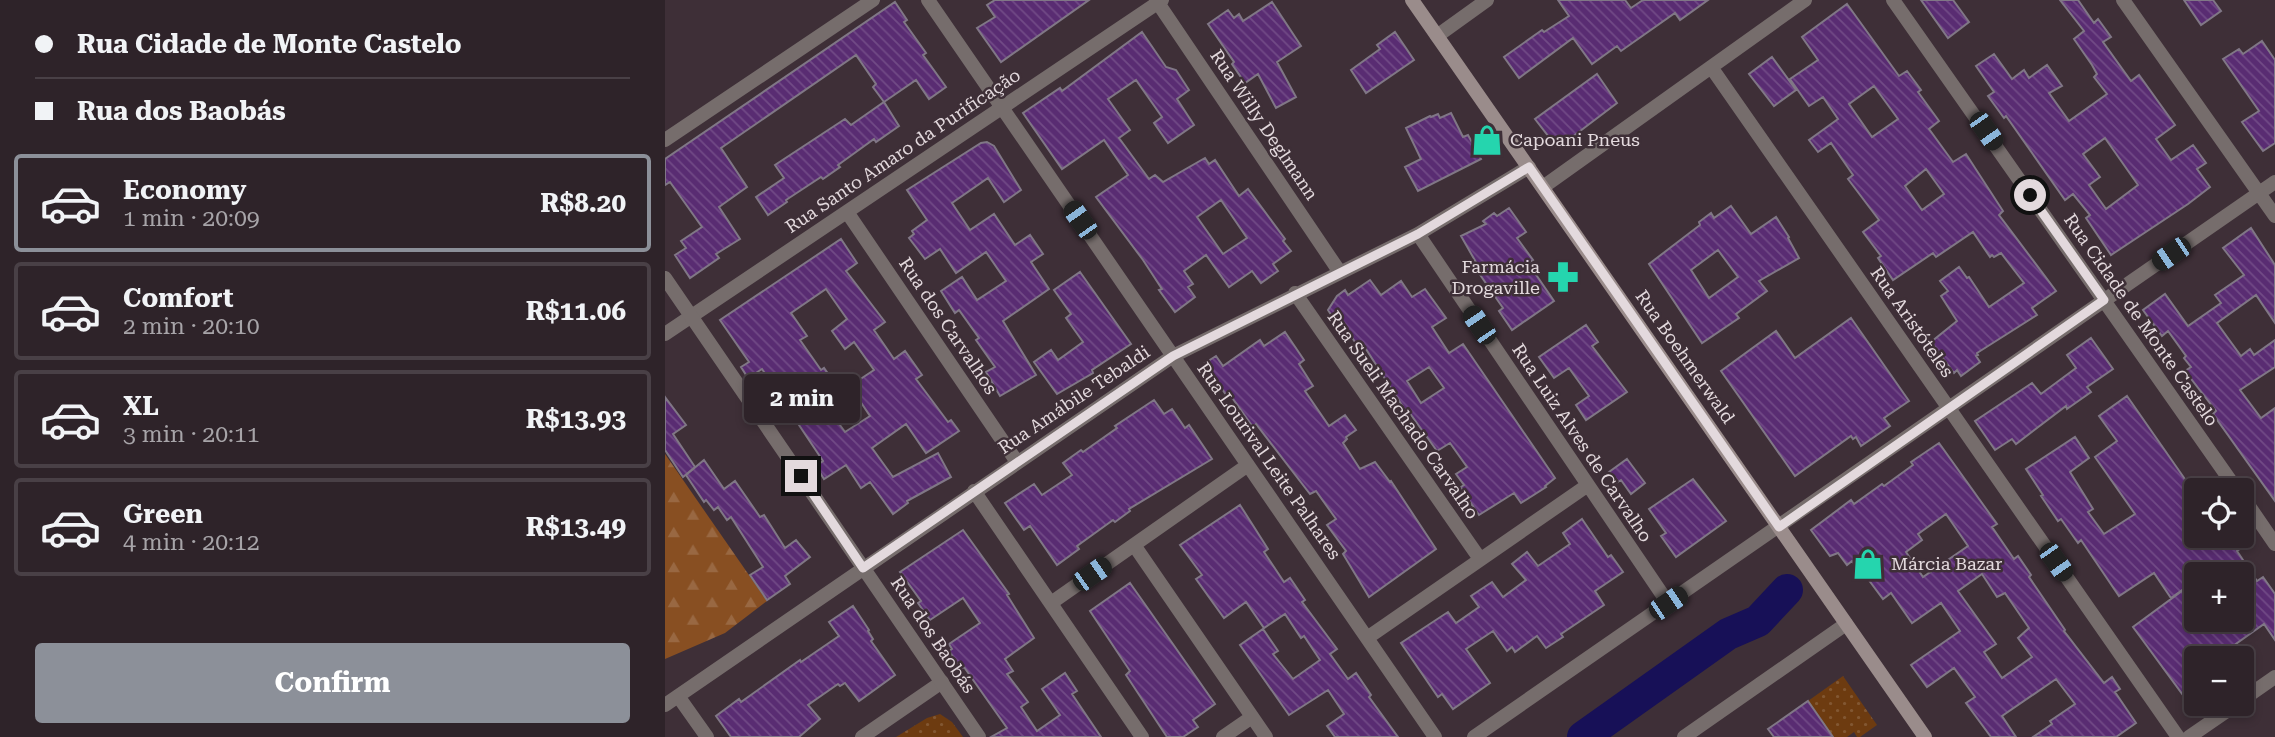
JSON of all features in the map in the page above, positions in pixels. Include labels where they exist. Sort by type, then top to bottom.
[{"type":"main road","name":"Rua Boehmerwald","points":[[1412,0],[1925,737]]},
{"type":"street","points":[[665,140],[873,0]]},
{"type":"street","name":"Rua Lourival Leite Palhares","points":[[928,0],[1435,737]]},
{"type":"street","points":[[1437,36],[1487,0]]},
{"type":"street","points":[[1543,187],[1805,0]]},
{"type":"street","name":"Rua Cidade de Monte Castelo","points":[[1893,0],[2229,478]]},
{"type":"street","points":[[2123,0],[2275,216]]},
{"type":"street","name":"Rua Santo Amaro da Purificação","points":[[665,334],[1159,1]]},
{"type":"street","name":"Rua Willy Deglmann","points":[[1159,1],[1339,271]]},
{"type":"street","name":"Rua Aristóteles","points":[[1711,67],[2178,737]]},
{"type":"street","name":"Rua Amábile Tebaldi","points":[[665,705],[1173,356],[1418,234],[1529,167]]},
{"type":"street","points":[[1473,737],[2275,182]]},
{"type":"street","name":"Rua dos Carvalhos","points":[[847,212],[1017,462]]},
{"type":"street","name":"Rua Luiz Alves de Carvalho","points":[[1418,234],[1668,603]]},
{"type":"street","name":"Rua dos Baobás","points":[[665,278],[979,737]]},
{"type":"street","name":"Rua Sueli Machado Carvalho","points":[[1295,293],[1480,559]]},
{"type":"street","points":[[1051,603],[1248,465]]},
{"type":"street","points":[[1367,638],[1588,485]]},
{"type":"street","points":[[974,491],[1142,737]]},
{"type":"street","points":[[2254,513],[2275,544]]},
{"type":"street","points":[[1134,545],[1266,737]]},
{"type":"street","points":[[1684,737],[1846,624]]},
{"type":"street","points":[[2254,692],[2275,677]]},
{"type":"street","points":[[862,737],[941,682]]},
{"type":"street","points":[[678,696],[707,737]]},
{"type":"street","points":[[2189,737],[2220,716]]},
{"type":"street","points":[[1223,737],[1252,717]]},
{"type":"green space","points":[[665,454],[767,601],[725,633],[665,659]]},
{"type":"shaded area","points":[[1843,676],[1877,725],[1860,737],[1854,732],[1847,737],[1833,737],[1808,701]]},
{"type":"shaded area","points":[[940,714],[952,722],[963,737],[896,737],[927,718]]},
{"type":"building","points":[[995,0],[1089,0],[1001,62],[977,28],[995,17],[987,5]]},
{"type":"building","points":[[1558,0],[1625,0],[1631,8],[1643,0],[1708,0],[1680,20],[1675,13],[1621,51],[1617,46],[1592,64],[1573,38],[1519,78],[1504,57],[1542,30],[1544,32],[1569,16]]},
{"type":"building","points":[[1921,0],[1953,0],[1969,22],[1948,38]]},
{"type":"building","points":[[2060,0],[2078,0],[2094,23],[2098,19],[2111,37],[2103,42],[2131,81],[2139,75],[2175,125],[2156,139],[2171,160],[2193,145],[2206,163],[2197,169],[2210,187],[2111,255],[2086,218],[2090,215],[2073,194],[2065,200],[2006,116],[2004,118],[1988,96],[1994,92],[1976,66],[1994,54],[2012,79],[2024,70],[2029,78],[2047,65],[2062,86],[2049,93],[2069,121],[2107,94],[2094,77],[2097,74],[2074,39],[2084,31]],"holes":[[[2105,138],[2138,185],[2106,209],[2089,185],[2100,177],[2083,154]]]},
{"type":"building","points":[[2184,0],[2213,0],[2221,11],[2201,25]]},
{"type":"building","points":[[895,2],[907,20],[904,22],[926,53],[923,55],[946,87],[929,99],[916,80],[884,102],[873,87],[876,84],[856,55],[721,148],[747,187],[719,207],[740,239],[716,254],[719,258],[690,278],[675,255],[686,248],[681,241],[702,227],[670,182],[665,185],[665,159]]},
{"type":"building","points":[[1272,2],[1301,46],[1277,62],[1296,97],[1276,108],[1258,74],[1245,83],[1208,24],[1228,10],[1234,18],[1239,14],[1243,21]]},
{"type":"building","points":[[1847,4],[1899,76],[1907,71],[1921,90],[1918,92],[1939,121],[1929,129],[1953,162],[1966,154],[2003,211],[1999,215],[2056,291],[2032,308],[2037,315],[1977,353],[1980,362],[1961,376],[1957,370],[1954,373],[1931,342],[1957,321],[1941,296],[1948,291],[1940,281],[1959,267],[1989,307],[2024,283],[2001,253],[1990,257],[1973,232],[1936,257],[1933,253],[1893,280],[1878,258],[1881,256],[1863,232],[1879,220],[1848,179],[1853,175],[1831,143],[1818,152],[1809,140],[1838,119],[1823,97],[1809,106],[1790,79],[1818,60],[1802,37]],"holes":[[[1874,86],[1898,119],[1872,137],[1849,104]],[[1926,169],[1944,194],[1922,210],[1905,186]]]},
{"type":"building","points":[[1142,32],[1166,67],[1176,70],[1189,90],[1177,99],[1194,125],[1168,143],[1154,123],[1162,117],[1136,80],[1108,99],[1130,130],[1119,138],[1149,179],[1155,175],[1163,182],[1205,158],[1209,164],[1215,160],[1239,196],[1248,189],[1285,239],[1283,241],[1291,251],[1273,264],[1278,271],[1261,283],[1252,271],[1229,287],[1206,255],[1184,271],[1193,284],[1188,287],[1195,297],[1175,312],[1143,260],[1096,197],[1128,175],[1104,140],[1062,169],[1023,113],[1060,88],[1062,91]],"holes":[[[1221,200],[1247,238],[1223,254],[1197,217]]]},
{"type":"building","points":[[1395,32],[1414,60],[1366,93],[1351,70],[1380,49],[1377,45]]},
{"type":"building","points":[[2262,41],[2275,60],[2275,143],[2263,151],[2242,122],[2259,111],[2223,59],[2239,49],[2243,54]]},
{"type":"building","points":[[1772,57],[1796,90],[1774,106],[1749,74]]},
{"type":"building","points":[[1597,74],[1617,103],[1563,144],[1561,142],[1556,146],[1535,119]]},
{"type":"building","points":[[884,102],[899,126],[876,142],[874,139],[838,165],[840,167],[786,200],[787,202],[768,215],[756,197],[784,178],[775,165],[845,119],[851,125]]},
{"type":"building","points":[[1451,113],[1463,137],[1468,135],[1481,159],[1418,191],[1405,167],[1421,159],[1406,128],[1430,116],[1438,114],[1440,118]]},
{"type":"building","points":[[987,142],[994,146],[1021,190],[1004,202],[988,178],[952,203],[970,230],[994,214],[1015,245],[1030,235],[1043,254],[1031,262],[1049,289],[1003,321],[1036,375],[1000,396],[986,372],[995,367],[976,340],[979,338],[959,310],[955,313],[941,291],[962,277],[977,300],[1006,281],[986,252],[956,273],[940,249],[925,259],[909,238],[914,234],[912,231],[927,220],[907,190],[981,143]]},
{"type":"building","points":[[1731,206],[1751,234],[1776,217],[1799,258],[1759,281],[1767,291],[1736,314],[1739,318],[1702,343],[1649,264],[1700,225],[1699,222],[1711,213],[1714,218]],"holes":[[[1718,250],[1738,277],[1709,298],[1691,270]]]},
{"type":"building","points":[[1509,208],[1526,232],[1517,238],[1533,260],[1528,263],[1554,301],[1512,330],[1499,311],[1503,308],[1474,266],[1477,264],[1461,236],[1486,224],[1483,221],[1494,213],[1497,216]]},
{"type":"building","points":[[2251,228],[2275,265],[2275,323],[2256,295],[2217,323],[2241,356],[2250,349],[2254,355],[2275,340],[2275,367],[2240,390],[2261,418],[2275,408],[2275,501],[2213,414],[2216,411],[2185,371],[2191,367],[2184,358],[2186,356],[2168,331],[2162,336],[2143,310],[2165,294],[2188,326],[2221,303],[2215,295],[2244,275],[2223,248]]},
{"type":"building","points":[[841,239],[857,263],[846,271],[885,322],[874,330],[894,359],[905,351],[922,375],[916,379],[948,422],[951,420],[959,431],[926,453],[906,424],[872,448],[893,477],[938,453],[951,477],[907,501],[908,503],[893,514],[870,482],[861,488],[846,465],[824,479],[816,466],[823,461],[797,422],[813,412],[791,381],[777,391],[762,369],[748,378],[741,367],[749,362],[720,320]],"holes":[[[826,289],[847,319],[832,331],[845,349],[854,342],[874,370],[850,386],[870,416],[845,432],[824,403],[840,391],[800,340],[807,336],[791,313]]]},
{"type":"building","points":[[1080,272],[1131,344],[1092,370],[1093,373],[1057,394],[1034,362],[1051,350],[1058,360],[1083,342],[1066,318],[1071,314],[1054,290]]},
{"type":"building","points":[[1370,280],[1381,295],[1401,281],[1412,297],[1425,289],[1446,318],[1432,327],[1449,353],[1463,344],[1555,478],[1521,503],[1514,493],[1479,515],[1456,474],[1467,467],[1450,443],[1437,451],[1409,412],[1407,413],[1364,346],[1360,349],[1339,319],[1335,321],[1328,310],[1337,296],[1345,290],[1348,295]],"holes":[[[1429,367],[1444,388],[1421,403],[1407,381]]]},
{"type":"building","points":[[1851,318],[1909,401],[1884,418],[1890,426],[1861,446],[1856,437],[1853,439],[1851,436],[1795,476],[1721,371],[1776,331],[1795,358]]},
{"type":"building","points":[[1586,325],[1598,342],[1592,346],[1627,392],[1586,420],[1576,405],[1589,396],[1569,368],[1554,378],[1539,357]]},
{"type":"building","points":[[1285,332],[1304,360],[1299,364],[1313,386],[1305,391],[1329,426],[1345,415],[1356,430],[1346,437],[1343,443],[1360,469],[1375,462],[1391,481],[1436,549],[1369,597],[1343,554],[1346,551],[1327,525],[1336,519],[1316,491],[1310,494],[1256,424],[1253,427],[1233,399],[1228,398],[1205,363],[1216,356],[1223,366],[1260,340],[1264,346]]},
{"type":"building","points":[[2091,338],[2113,369],[2087,387],[2091,392],[2067,409],[2066,406],[2016,444],[2012,439],[1995,450],[1975,421],[2032,383],[2041,394],[2076,368],[2067,355]]},
{"type":"building","points":[[2127,396],[2184,478],[2184,548],[2241,548],[2237,551],[2244,562],[2184,562],[2184,589],[2171,598],[2154,573],[2119,596],[2081,540],[2078,543],[2061,519],[2058,521],[2026,469],[2075,437],[2089,458],[2070,472],[2093,509],[2088,512],[2104,534],[2135,514],[2095,457],[2117,441],[2099,416]]},
{"type":"building","points":[[665,397],[686,425],[673,434],[695,467],[683,477],[665,450]]},
{"type":"building","points":[[1154,400],[1164,414],[1172,409],[1185,428],[1189,425],[1212,459],[1129,509],[1130,511],[1115,522],[1113,520],[1077,546],[1079,549],[1057,565],[1030,526],[1024,530],[1005,503],[1034,484],[1042,495],[1072,475],[1063,463],[1081,450],[1083,452]]},
{"type":"building","points":[[1939,443],[1997,524],[1992,527],[2014,559],[2018,556],[2031,575],[2029,577],[2064,631],[2104,683],[2112,677],[2120,689],[2115,692],[2136,723],[2116,737],[2033,737],[2075,704],[2056,679],[2002,716],[2016,737],[1991,737],[1966,703],[1975,697],[1954,668],[1927,687],[1911,665],[1960,631],[1941,603],[1912,623],[1891,593],[1883,599],[1852,561],[1847,565],[1838,553],[1830,556],[1811,530],[1851,500],[1854,504],[1882,484],[1884,486],[1913,465],[1911,462]],"holes":[[[1946,514],[1968,546],[1923,577],[1906,552],[1922,540],[1918,534]],[[1982,574],[1997,597],[2005,593],[2029,628],[2018,638],[2032,657],[2002,678],[1984,652],[1996,644],[1958,591]]]},
{"type":"building","points":[[1627,459],[1645,483],[1631,494],[1621,480],[1616,483],[1609,472]]},
{"type":"building","points":[[704,460],[724,489],[735,481],[760,517],[764,515],[785,548],[796,540],[810,557],[785,576],[790,584],[767,600],[750,575],[763,567],[731,517],[727,520],[718,507],[714,510],[706,500],[704,502],[686,475]]},
{"type":"building","points":[[1693,479],[1726,521],[1676,557],[1661,536],[1666,533],[1649,509]]},
{"type":"building","points":[[1240,505],[1268,549],[1264,552],[1284,582],[1290,578],[1305,600],[1302,602],[1337,649],[1330,654],[1348,679],[1356,673],[1371,695],[1369,697],[1398,737],[1335,737],[1327,726],[1344,714],[1328,690],[1289,715],[1240,645],[1263,629],[1278,651],[1273,654],[1293,679],[1320,660],[1285,614],[1264,628],[1246,602],[1224,618],[1196,579],[1202,575],[1180,545]]},
{"type":"building","points":[[1582,519],[1608,557],[1611,555],[1623,572],[1595,591],[1604,605],[1561,634],[1563,637],[1546,648],[1537,636],[1515,652],[1512,647],[1507,651],[1493,631],[1466,649],[1490,683],[1453,709],[1442,694],[1438,697],[1401,643],[1448,612],[1456,623],[1479,607],[1471,596],[1492,582],[1503,597],[1526,580],[1512,564],[1527,552],[1538,566],[1570,544],[1563,533]]},
{"type":"building","points":[[963,530],[1009,594],[1007,595],[1034,638],[1005,659],[1013,671],[1007,674],[1028,702],[1021,707],[1037,731],[1060,715],[1042,689],[1065,673],[1077,691],[1072,694],[1101,737],[991,737],[1007,728],[964,667],[961,669],[949,651],[952,649],[949,644],[980,623],[963,598],[930,620],[918,603],[921,601],[900,572]]},
{"type":"building","points":[[2254,576],[2257,581],[2263,577],[2275,594],[2275,640],[2264,624],[2254,631]]},
{"type":"building","points":[[1130,583],[1215,704],[1193,720],[1198,727],[1183,737],[1167,737],[1126,675],[1130,671],[1090,611]]},
{"type":"building","points":[[2182,591],[2184,632],[2253,632],[2233,646],[2184,646],[2183,695],[2133,627]]},
{"type":"building","points":[[853,606],[869,630],[873,639],[871,641],[895,675],[859,701],[845,683],[840,686],[838,684],[808,705],[820,719],[799,737],[731,737],[716,716],[839,636],[829,622]]},
{"type":"building","points":[[1808,701],[1833,737],[1774,737],[1768,729]]},
{"type":"waterway","points":[[1583,737],[1728,634],[1758,621],[1787,590]]},
{"type":"place","name":"Capoani Pneus","points":[[1487,140]]},
{"type":"place","name":"Farmácia Drogaville","points":[[1563,277]]},
{"type":"place","name":"Márcia Bazar","points":[[1868,564]]},
{"type":"route","points":[[801,476],[863,568],[1173,356],[1418,234],[1529,167],[1779,527],[2104,300],[2030,195]]}]
